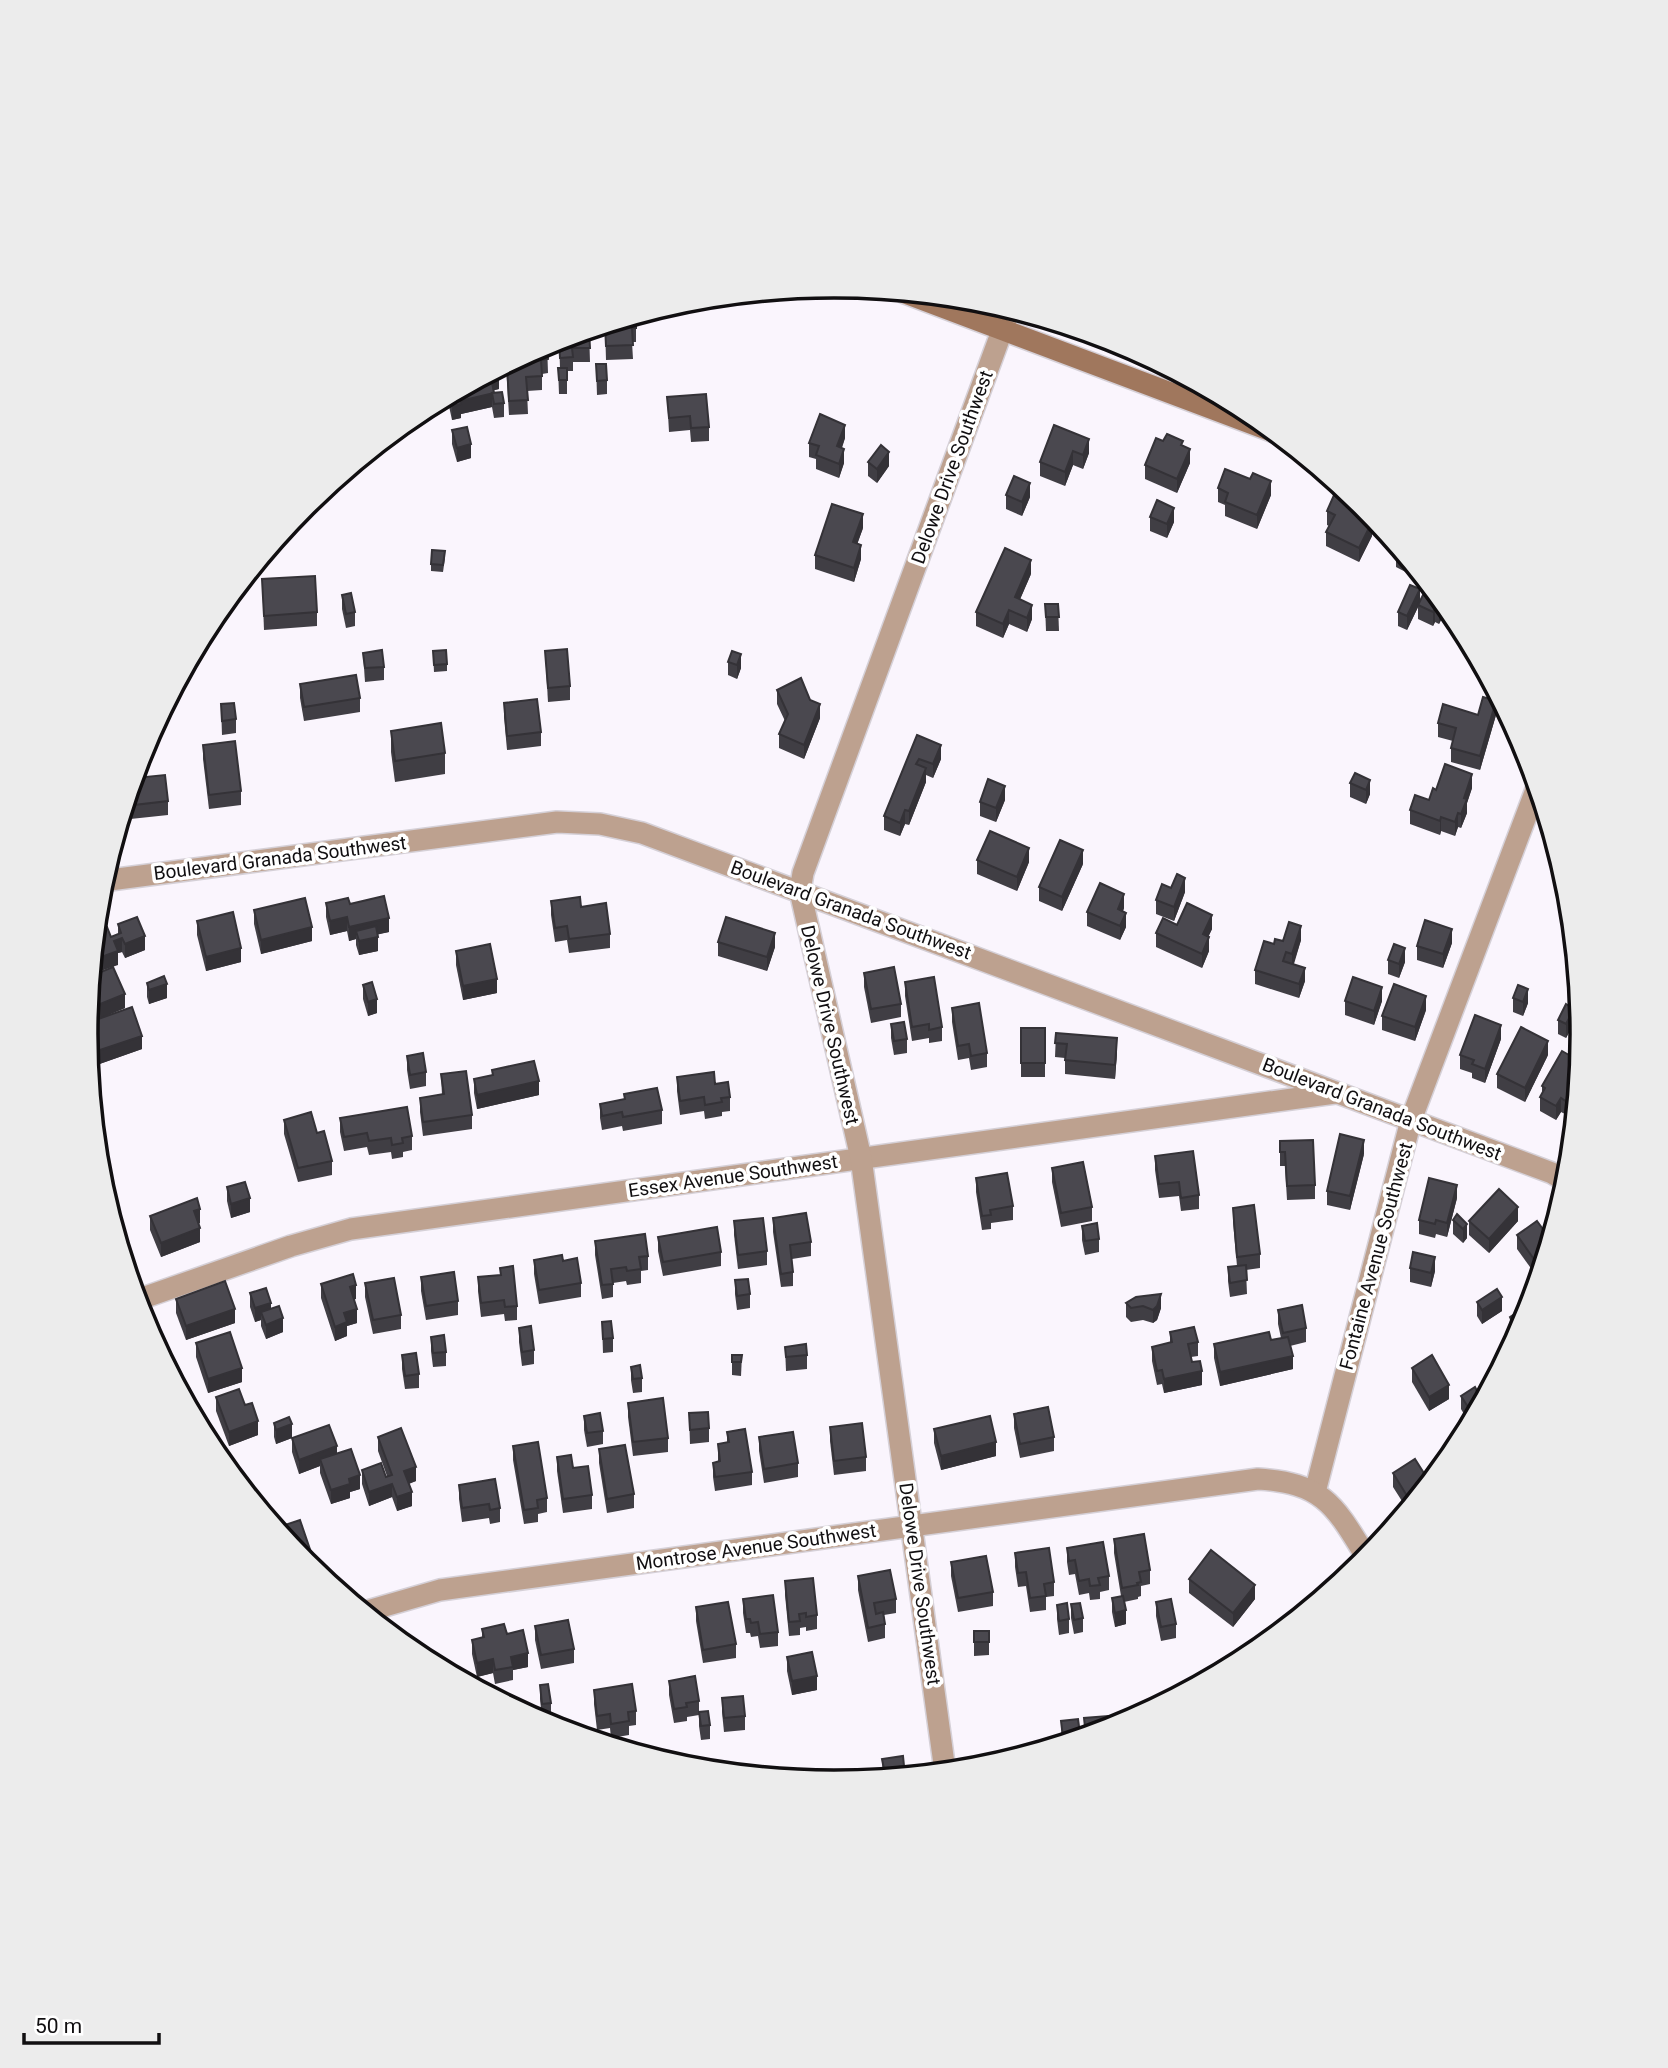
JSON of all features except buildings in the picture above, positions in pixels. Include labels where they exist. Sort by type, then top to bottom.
[{"type":"street","points":[[937,305],[1236,418]]},
{"type":"street","name":"Delowe Drive Southwest","points":[[944,1762],[861,1158],[800,891],[803,873],[1006,319]]},
{"type":"street","name":"Fontaine Avenue Southwest","points":[[1315,1492],[1411,1120],[1532,800]]},
{"type":"street","name":"Boulevard Granada Southwest","points":[[115,879],[558,822],[600,824],[642,833],[800,891],[1556,1176]]},
{"type":"street","name":"Essex Avenue Southwest","points":[[147,1297],[291,1245],[351,1229],[1338,1092]]},
{"type":"street","name":"Montrose Avenue Southwest","points":[[375,1609],[440,1590],[1258,1479],[1287,1481],[1315,1492]]},
{"type":"street","points":[[1315,1492],[1345,1521],[1361,1547]]},
{"type":"green space","points":[[971,311],[997,317],[995,323]]}]
